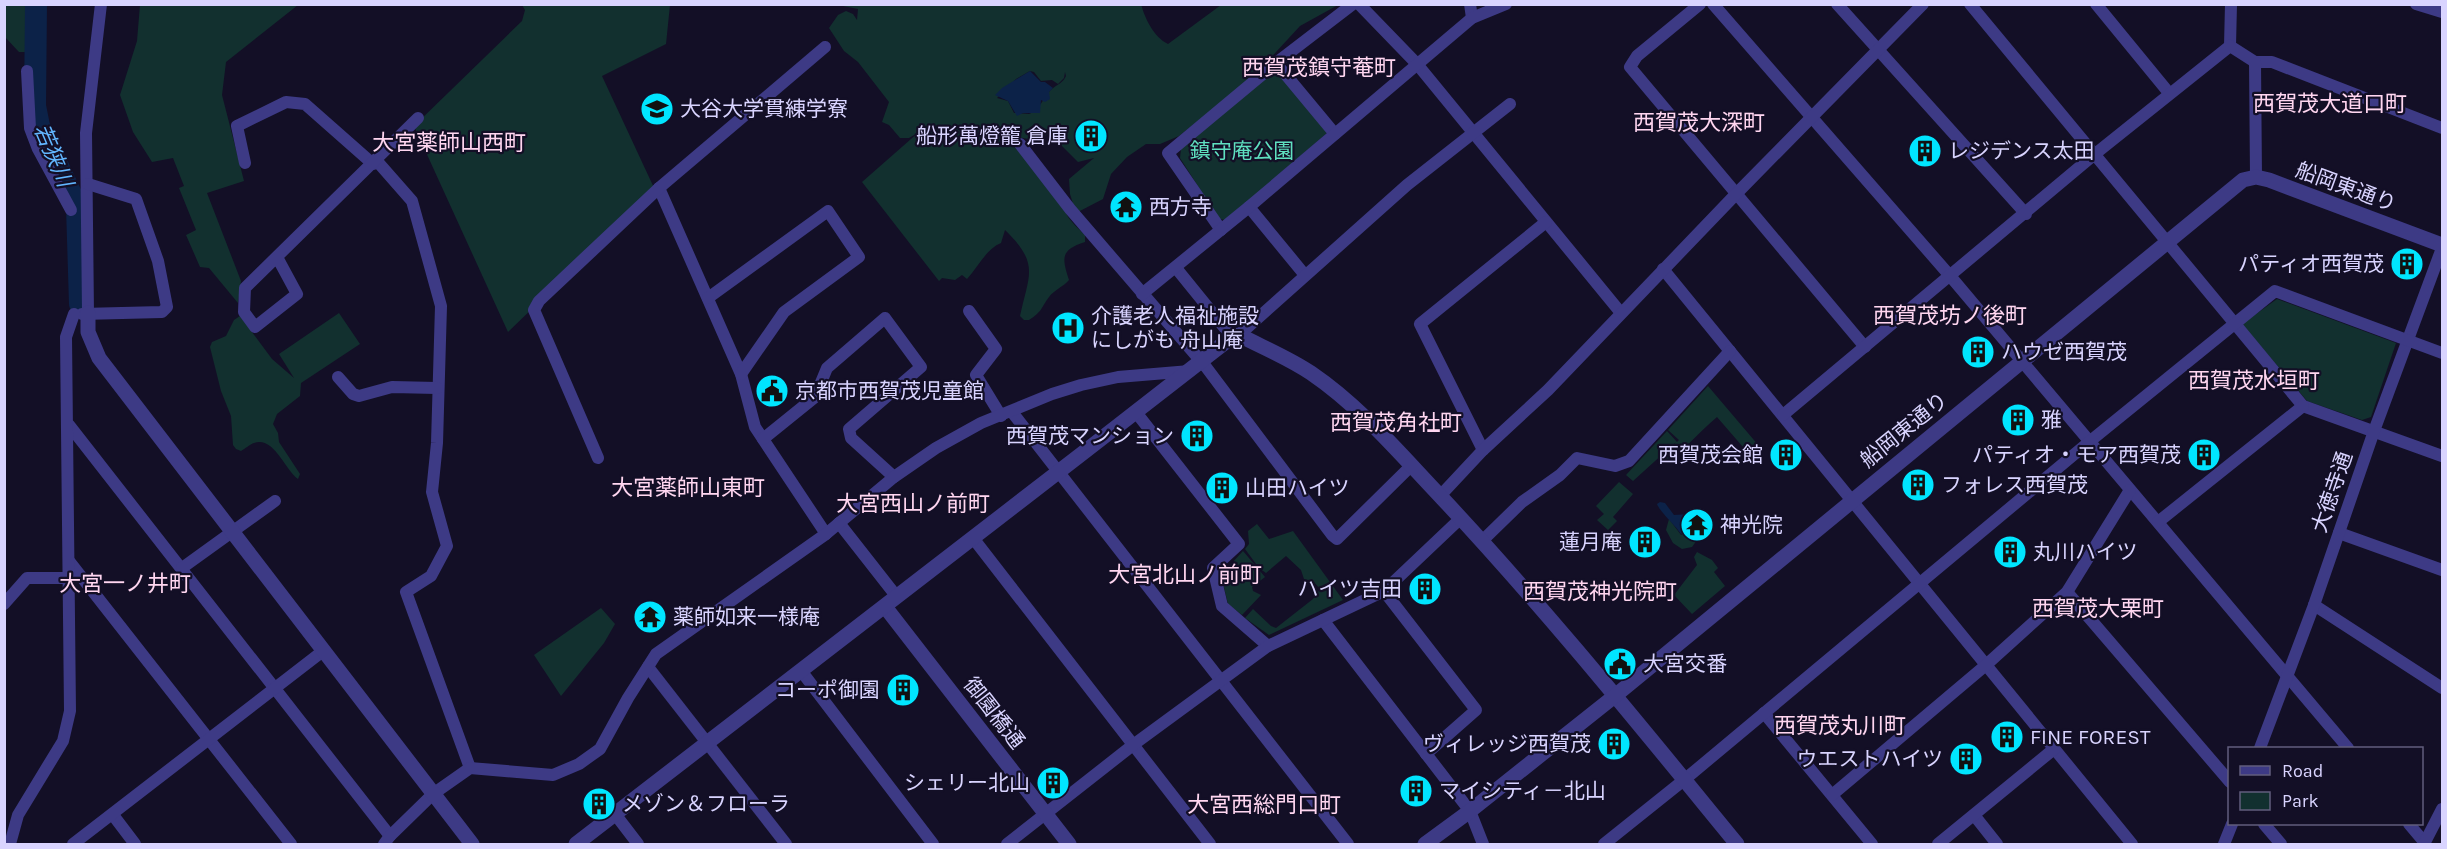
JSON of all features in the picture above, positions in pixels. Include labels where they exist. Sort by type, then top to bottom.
[{"type":"street","points":[[101,4],[86,133],[88,184],[78,215],[82,279],[80,314],[99,358],[472,844]]},
{"type":"street","points":[[1221,230],[1168,153],[1276,63],[1353,4]]},
{"type":"street","points":[[1359,4],[1417,64],[1621,313]]},
{"type":"street","points":[[1470,4],[1472,18]]},
{"type":"street","points":[[1142,294],[1250,207],[1472,18],[1506,4]]},
{"type":"street","points":[[1700,4],[1637,56],[1630,67],[1865,346]]},
{"type":"street","points":[[1713,4],[1951,277],[2347,747]]},
{"type":"street","points":[[1837,4],[2026,214]]},
{"type":"street","points":[[1440,496],[1483,450],[1548,390],[1663,269],[1923,4]]},
{"type":"street","points":[[1970,4],[2303,406],[2442,456]]},
{"type":"street","points":[[2096,4],[2169,93]]},
{"type":"street","points":[[2230,46],[2231,4]]},
{"type":"street","points":[[2416,4],[2442,12]]},
{"type":"street","points":[[1783,415],[1951,277],[2095,154],[2230,46]]},
{"type":"street","points":[[2230,46],[2255,62],[2272,62],[2442,128]]},
{"type":"street","points":[[598,458],[534,310],[539,301],[658,188],[825,47]]},
{"type":"street","points":[[2255,62],[2256,177]]},
{"type":"street","points":[[1276,63],[1335,134]]},
{"type":"street","points":[[27,71],[30,128],[38,149],[78,215]]},
{"type":"street","points":[[245,163],[237,126],[286,102],[305,104],[374,162],[412,201],[441,306],[437,443],[432,492],[447,546],[431,576],[406,592],[470,768]]},
{"type":"street","points":[[576,844],[1235,336],[1407,185],[1510,104]]},
{"type":"street","points":[[277,258],[297,294],[255,327],[244,312],[245,288],[418,118]]},
{"type":"street","points":[[1020,144],[1070,209],[1142,294],[1195,366],[1337,539],[1412,465]]},
{"type":"street","name":"船岡東通り","points":[[1425,844],[1470,812],[1616,695],[2167,240],[2243,180],[2256,177],[2442,247]]},
{"type":"street","points":[[80,314],[162,312],[167,307],[158,261],[136,198],[88,184]]},
{"type":"street","points":[[658,188],[741,374],[755,427],[826,534]]},
{"type":"street","points":[[1250,207],[1304,274]]},
{"type":"street","points":[[708,298],[828,211],[860,257],[783,312],[741,374]]},
{"type":"street","points":[[1483,450],[1420,324],[1546,222]]},
{"type":"street","name":"大徳寺通","points":[[2260,747],[2314,605],[2374,431],[2442,247]]},
{"type":"street","points":[[1176,268],[1235,336],[1309,372],[1365,418],[1412,465],[1482,541],[1616,695],[1737,844]]},
{"type":"street","points":[[1663,269],[2132,844]]},
{"type":"street","points":[[1607,843],[2089,442],[2276,291],[2442,353]]},
{"type":"street","points":[[969,310],[996,349],[976,375],[1006,414],[1058,471],[1348,844]]},
{"type":"street","points":[[10,844],[18,815],[63,741],[70,711],[69,425],[66,337],[80,314]]},
{"type":"street","points":[[763,439],[815,397],[826,368],[885,318],[921,367],[849,429],[851,438],[894,477]]},
{"type":"street","points":[[1482,541],[1522,502],[1560,474],[1577,458],[1615,466],[1629,461],[1730,351]]},
{"type":"street","points":[[69,425],[275,689],[387,840],[433,795],[470,768],[553,775],[579,764],[600,748],[656,654],[826,534],[894,477],[936,448],[1052,394],[1118,377],[1195,366]]},
{"type":"street","points":[[338,377],[353,394],[359,396],[392,387],[437,387]]},
{"type":"street","points":[[2158,522],[2303,406]]},
{"type":"street","points":[[1135,411],[1239,544],[1213,568],[1222,606],[1268,646]]},
{"type":"street","points":[[1832,795],[1986,665],[2067,592],[2130,490]]},
{"type":"street","points":[[182,568],[274,501]]},
{"type":"street","points":[[1007,844],[1133,745],[1268,646],[1360,600],[1384,591],[1461,518]]},
{"type":"street","points":[[839,523],[891,602]]},
{"type":"street","points":[[2339,533],[2442,570]]},
{"type":"street","points":[[973,538],[1210,844]]},
{"type":"street","points":[[69,561],[291,844]]},
{"type":"street","points":[[4,604],[27,578],[68,578]]},
{"type":"street","points":[[1384,591],[1476,710],[1426,754]]},
{"type":"street","points":[[2067,592],[2228,781]]},
{"type":"street","name":"御園橋通","points":[[891,602],[1069,844]]},
{"type":"street","points":[[2314,605],[2442,688]]},
{"type":"street","points":[[1323,620],[1470,812],[1483,844]]},
{"type":"street","points":[[74,844],[323,651]]},
{"type":"street","points":[[648,667],[786,844]]},
{"type":"street","points":[[802,672],[933,844]]},
{"type":"street","points":[[1764,712],[1872,844]]},
{"type":"street","points":[[1938,844],[2054,749]]},
{"type":"street","points":[[2410,825],[2425,844],[2442,809]]},
{"type":"street","points":[[615,814],[638,844]]},
{"type":"street","points":[[113,815],[135,844]]},
{"type":"street","points":[[1974,815],[1997,844]]},
{"type":"street","points":[[2224,844],[2232,825]]},
{"type":"street","points":[[2265,825],[2281,844]]},
{"type":"green space","points":[[5,4],[36,5],[32,45],[27,52],[19,52],[5,37]]},
{"type":"green space","points":[[1141,4],[1151,27],[1158,37],[1168,44],[1221,5],[1338,5],[1300,26],[1253,77],[1179,136],[1160,144],[1146,144],[1127,157],[1111,174],[1103,199],[1076,213],[1070,194],[1069,179],[1094,158],[1078,162],[1049,133],[1037,139],[1017,137],[1019,145],[1063,199],[1063,205],[1070,219],[1085,235],[1085,242],[1071,248],[1065,256],[1069,280],[1051,295],[1036,315],[1029,320],[1024,320],[1020,316],[1028,279],[1028,261],[1005,230],[1001,243],[987,254],[967,279],[962,275],[955,280],[942,278],[939,281],[862,182],[919,132],[909,138],[900,138],[889,125],[882,122],[889,102],[858,62],[844,51],[829,28],[838,15],[846,11],[853,14],[857,20],[858,9],[838,5]],"holes":[[[1030,71],[1034,72],[1041,81],[1052,80],[1058,84],[1064,78],[1065,72],[1066,76],[1033,112],[1014,113],[1008,101],[997,98],[1016,79]]]},
{"type":"green space","points":[[140,5],[298,5],[226,62],[222,95],[244,181],[207,193],[241,281],[238,303],[209,268],[200,267],[186,235],[196,230],[179,188],[184,186],[173,158],[152,162],[133,132],[120,95],[137,41]]},
{"type":"green space","points":[[522,5],[670,5],[666,44],[602,76],[655,190],[508,332],[414,126],[522,21],[525,10]]},
{"type":"green space","name":"鎮守庵公園","points":[[1279,71],[1326,127],[1326,134],[1226,220],[1219,219],[1180,158],[1181,149],[1272,73]]},
{"type":"green space","points":[[2277,299],[2396,343],[2371,417],[2362,420],[2307,401],[2242,324]]},
{"type":"green space","points":[[339,313],[360,344],[301,383],[300,396],[277,414],[273,424],[278,433],[279,442],[300,474],[298,479],[267,444],[254,443],[241,451],[233,445],[231,416],[221,391],[210,347],[212,342],[226,336],[234,320],[240,316],[272,359],[294,378],[279,354]]},
{"type":"green space","points":[[1708,386],[1759,446],[1749,454],[1717,417],[1668,463],[1663,457],[1676,442],[1633,481],[1626,475],[1667,431],[1677,442],[1679,440],[1668,430]]},
{"type":"green space","points":[[1619,482],[1633,494],[1613,517],[1617,521],[1608,530],[1597,520],[1604,514],[1596,506]]},
{"type":"green space","points":[[1669,519],[1681,535],[1689,530],[1695,520],[1702,528],[1695,534],[1697,540],[1692,547],[1682,549],[1673,543],[1666,530]]},
{"type":"green space","points":[[1257,524],[1269,539],[1293,531],[1343,600],[1269,635],[1245,618],[1253,609],[1276,628],[1313,599],[1320,589],[1313,581],[1304,579],[1301,570],[1286,556],[1266,573],[1259,568],[1245,549],[1249,544],[1248,531]]},
{"type":"green space","points":[[1243,551],[1265,577],[1252,587],[1253,591],[1261,595],[1242,615],[1228,604],[1221,575]]},
{"type":"green space","points":[[1697,552],[1712,560],[1718,568],[1714,572],[1725,586],[1692,614],[1674,595],[1697,565],[1694,557]]},
{"type":"green space","points":[[601,608],[615,624],[604,643],[561,696],[534,655]]},
{"type":"water","points":[[1030,71],[1041,82],[1053,88],[1049,92],[1050,99],[1045,102],[1041,100],[1040,113],[1023,113],[1017,116],[1008,101],[995,95],[1002,88]]},
{"type":"water","points":[[1665,503],[1674,515],[1690,514],[1694,517],[1692,526],[1681,534],[1657,504]]},
{"type":"waterway","name":"若狭川","points":[[36,4],[35,106],[39,126],[77,207],[80,304]]},
{"type":"place","name":"大谷大学貫練学寮","points":[[657,109]]},
{"type":"place","name":"船形萬燈籠 倉庫","points":[[1091,136]]},
{"type":"place","name":"レジデンス太田","points":[[1925,151]]},
{"type":"place","name":"西方寺","points":[[1126,207]]},
{"type":"place","name":"パティオ西賀茂","points":[[2407,264]]},
{"type":"place","name":"介護老人福祉施設 にしがも 舟山庵","points":[[1068,328]]},
{"type":"place","name":"ハウゼ西賀茂","points":[[1978,352]]},
{"type":"place","name":"京都市西賀茂児童館","points":[[772,391]]},
{"type":"place","name":"雅","points":[[2018,420]]},
{"type":"place","name":"西賀茂マンション","points":[[1197,436]]},
{"type":"place","name":"西賀茂会館","points":[[1786,455]]},
{"type":"place","name":"パティオ・モア西賀茂","points":[[2204,455]]},
{"type":"place","name":"フォレス西賀茂","points":[[1918,485]]},
{"type":"place","name":"山田ハイツ","points":[[1222,488]]},
{"type":"place","name":"神光院","points":[[1697,525]]},
{"type":"place","name":"蓮月庵","points":[[1645,542]]},
{"type":"place","name":"丸川ハイツ","points":[[2010,552]]},
{"type":"place","name":"ハイツ吉田","points":[[1425,589]]},
{"type":"place","name":"薬師如来一様庵","points":[[650,617]]},
{"type":"place","name":"大宮交番","points":[[1620,664]]},
{"type":"place","name":"コーポ御園","points":[[903,690]]},
{"type":"place","name":"FINE FOREST","points":[[2007,737]]},
{"type":"place","name":"ヴィレッジ西賀茂","points":[[1614,744]]},
{"type":"place","name":"ウエストハイツ","points":[[1966,759]]},
{"type":"place","name":"シェリー北山","points":[[1053,783]]},
{"type":"place","name":"マイシティ－北山","points":[[1416,791]]},
{"type":"place","name":"メゾン＆フローラ","points":[[599,804]]},
{"type":"district","name":"西賀茂鎮守菴町","points":[[1319,67]]},
{"type":"district","name":"西賀茂大道口町","points":[[2330,103]]},
{"type":"district","name":"西賀茂大深町","points":[[1699,122]]},
{"type":"district","name":"大宮薬師山西町","points":[[449,142]]},
{"type":"district","name":"西賀茂坊ノ後町","points":[[1950,315]]},
{"type":"district","name":"西賀茂水垣町","points":[[2254,380]]},
{"type":"district","name":"西賀茂角社町","points":[[1396,422]]},
{"type":"district","name":"大宮薬師山東町","points":[[688,487]]},
{"type":"district","name":"大宮西山ノ前町","points":[[913,503]]},
{"type":"district","name":"大宮北山ノ前町","points":[[1185,574]]},
{"type":"district","name":"大宮一ノ井町","points":[[125,583]]},
{"type":"district","name":"西賀茂神光院町","points":[[1600,591]]},
{"type":"district","name":"西賀茂大栗町","points":[[2098,608]]},
{"type":"district","name":"西賀茂丸川町","points":[[1840,725]]},
{"type":"district","name":"大宮西総門口町","points":[[1264,804]]}]
